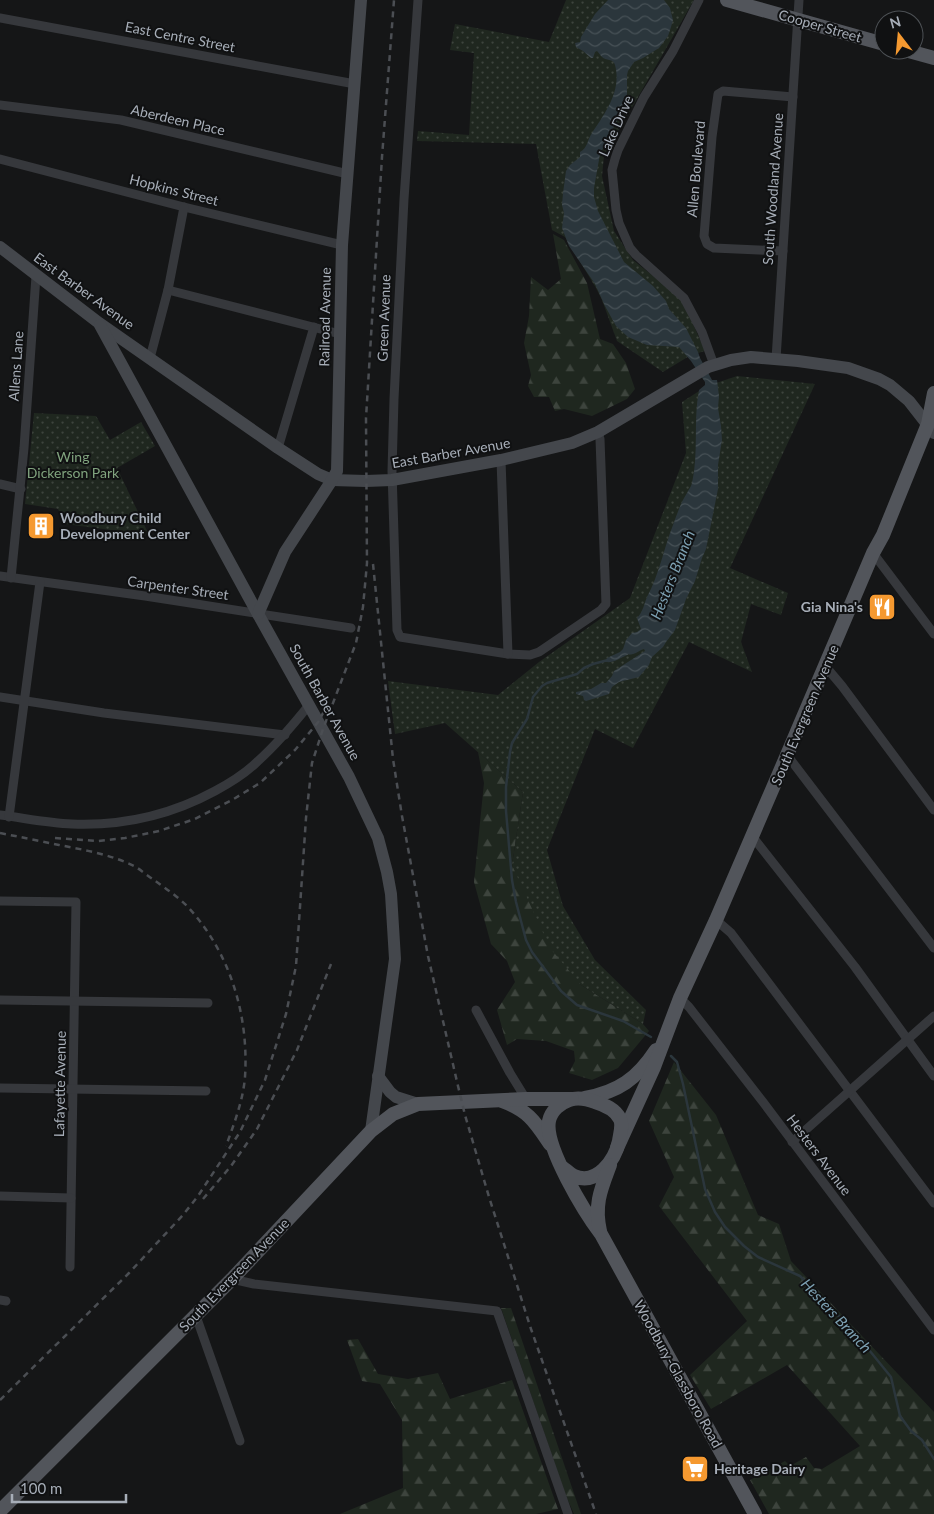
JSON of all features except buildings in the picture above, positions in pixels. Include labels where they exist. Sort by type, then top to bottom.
[{"type":"main road","name":"Cooper Street","points":[[726,0],[874,41]]},
{"type":"main road","name":"South Evergreen Avenue","points":[[615,1153],[654,1067],[680,998],[788,755],[874,552],[931,428],[934,393]]},
{"type":"main road","name":"South Evergreen Avenue","points":[[0,1511],[196,1316],[371,1131],[393,1114],[418,1104],[526,1099],[576,1099],[605,1094],[633,1078],[651,1057],[666,1034]]},
{"type":"main road","points":[[576,1099],[599,1103],[613,1110],[621,1122],[615,1153],[604,1170],[583,1178],[574,1175],[562,1167],[549,1132],[551,1115],[562,1103],[576,1099]]},
{"type":"main road","name":"South Evergreen Avenue","points":[[498,1100],[528,1114],[555,1151]]},
{"type":"main road","name":"Woodbury-Glassboro Road","points":[[601,1234],[597,1214],[599,1194],[615,1153]]},
{"type":"main road","name":"Woodbury-Glassboro Road","points":[[562,1167],[590,1219],[601,1234],[755,1514]]},
{"type":"street","name":"Railroad Avenue","points":[[258,614],[285,552],[337,470],[342,245],[361,0]]},
{"type":"street","name":"Green Avenue","points":[[418,0],[399,284],[392,480],[397,630],[400,637],[508,654]]},
{"type":"street","name":"Lake Drive","points":[[699,0],[673,52],[644,97],[618,150],[612,170],[616,210],[619,223],[630,248],[684,298],[702,332],[707,368]]},
{"type":"street","name":"South Woodland Avenue","points":[[776,359],[799,0]]},
{"type":"street","name":"East Centre Street","points":[[0,18],[355,84]]},
{"type":"street","name":"Allen Boulevard","points":[[782,252],[714,248],[707,244],[704,236],[712,137],[718,94],[723,91],[793,97]]},
{"type":"street","name":"Aberdeen Place","points":[[0,105],[121,120],[348,174]]},
{"type":"street","name":"Hopkins Street","points":[[0,160],[342,245]]},
{"type":"street","points":[[150,358],[168,290],[184,207]]},
{"type":"street","name":"East Barber Avenue","points":[[0,247],[99,323],[278,448],[318,474],[332,480],[392,480],[501,460],[572,443],[598,432],[707,368],[732,360],[750,357],[848,368],[879,379],[890,384],[909,401],[931,428]]},
{"type":"street","name":"Allens Lane","points":[[11,578],[21,489],[36,276]]},
{"type":"street","points":[[168,290],[340,334]]},
{"type":"street","name":"South Barber Avenue","points":[[99,323],[349,777],[378,838],[391,894],[395,959],[371,1131]]},
{"type":"street","points":[[278,448],[314,327]]},
{"type":"street","points":[[501,460],[508,654],[530,655],[539,652],[601,610],[606,604],[600,439],[598,432]]},
{"type":"street","points":[[0,484],[21,489]]},
{"type":"street","points":[[874,552],[934,634]]},
{"type":"street","name":"Carpenter Street","points":[[0,576],[352,628]]},
{"type":"street","points":[[40,582],[24,700],[5,816],[70,824],[103,824],[151,817],[175,810],[226,785],[248,770],[285,735],[309,704]]},
{"type":"street","points":[[826,667],[934,810]]},
{"type":"street","points":[[0,697],[104,713],[285,735]]},
{"type":"street","points":[[788,755],[934,948]]},
{"type":"street","points":[[752,836],[855,967],[934,1076]]},
{"type":"street","name":"Lafayette Avenue","points":[[0,900],[76,902],[70,1266]]},
{"type":"street","points":[[716,920],[731,933],[934,1203]]},
{"type":"street","name":"Hesters Avenue","points":[[680,998],[762,1102],[934,1330]]},
{"type":"street","points":[[0,1000],[208,1003]]},
{"type":"street","points":[[476,1010],[526,1099]]},
{"type":"street","points":[[792,1142],[934,1016]]},
{"type":"street","points":[[378,1076],[390,1092],[418,1104]]},
{"type":"street","points":[[0,1088],[206,1091]]},
{"type":"street","points":[[0,1196],[72,1198]]},
{"type":"street","points":[[232,1279],[254,1284],[497,1311],[568,1514]]},
{"type":"street","points":[[196,1316],[240,1441]]},
{"type":"green space","points":[[566,0],[694,0],[604,156],[602,176],[614,231],[633,260],[682,299],[705,351],[691,355],[663,372],[617,341],[596,288],[565,237],[552,230],[536,144],[417,141],[418,131],[469,135],[474,53],[450,50],[455,24],[549,42]]},
{"type":"green space","points":[[553,234],[564,240],[587,283],[600,339],[613,344],[626,363],[635,389],[627,399],[592,416],[564,409],[555,411],[549,397],[534,397],[528,386],[531,375],[524,343],[529,316],[531,277],[548,290],[561,279]]},
{"type":"green space","points":[[737,376],[815,384],[730,568],[788,593],[781,615],[751,604],[741,642],[752,672],[689,642],[633,748],[595,729],[547,850],[563,906],[595,960],[646,1010],[643,1024],[581,985],[550,948],[512,865],[523,792],[445,723],[395,734],[388,681],[498,695],[539,662],[630,598],[686,453],[682,402],[707,386]]},
{"type":"green space","name":"Wing Dickerson Park","points":[[34,413],[96,416],[110,440],[141,422],[155,446],[117,468],[149,535],[65,524],[58,509],[25,504]]},
{"type":"green space","points":[[478,752],[523,792],[512,865],[581,985],[643,1024],[649,1031],[618,1068],[592,1080],[569,1073],[575,1061],[574,1051],[546,1041],[517,1039],[507,1045],[497,1010],[515,982],[507,961],[491,944],[474,882],[484,783]]},
{"type":"green space","points":[[674,1062],[716,1115],[758,1215],[779,1224],[791,1261],[934,1412],[934,1514],[769,1514],[750,1480],[785,1461],[790,1466],[806,1457],[814,1468],[822,1469],[860,1446],[787,1365],[711,1409],[690,1375],[747,1321],[659,1206],[674,1177],[649,1121]]},
{"type":"green space","points":[[501,1308],[511,1308],[581,1514],[574,1514],[566,1496]]},
{"type":"green space","points":[[358,1339],[378,1374],[408,1379],[438,1373],[450,1399],[512,1380],[558,1509],[536,1514],[340,1514],[403,1488],[402,1420],[380,1384],[362,1381],[347,1340]]},
{"type":"water","points":[[608,0],[664,0],[670,8],[673,20],[668,36],[659,48],[634,62],[628,71],[627,95],[621,113],[600,154],[594,197],[598,211],[624,262],[653,286],[666,301],[669,309],[686,328],[712,380],[717,380],[722,440],[718,465],[718,489],[706,549],[675,630],[663,647],[652,657],[649,665],[639,677],[619,682],[612,687],[609,694],[586,701],[583,696],[576,694],[576,692],[606,683],[614,671],[645,651],[644,649],[614,661],[606,662],[607,658],[623,649],[626,640],[632,633],[641,629],[637,618],[642,611],[655,580],[679,508],[691,487],[695,460],[697,402],[699,390],[705,385],[705,382],[691,361],[679,347],[647,345],[628,337],[616,326],[595,284],[569,246],[562,228],[564,213],[562,205],[566,171],[580,157],[580,152],[586,146],[611,101],[616,84],[617,75],[613,61],[604,58],[597,51],[593,58],[591,58],[576,47],[575,43],[580,42],[595,14]]},
{"type":"waterway","name":"Hesters Branch","points":[[608,660],[593,664],[577,674],[542,686],[533,697],[527,719],[512,743],[506,787],[506,811],[512,880],[526,940],[532,952],[561,991],[577,1005],[623,1021],[651,1037]]},
{"type":"waterway","name":"Hesters Branch","points":[[671,1056],[677,1062],[705,1189],[715,1212],[725,1227],[744,1246],[758,1257],[800,1276],[819,1299],[848,1324],[891,1377],[900,1416],[911,1431],[922,1440],[934,1459]]},
{"type":"railway","points":[[0,1400],[129,1273],[183,1215],[198,1196],[240,1132],[265,1080],[286,1014],[296,966],[306,818],[312,763],[356,643],[363,607],[367,563],[366,418],[394,0]]},
{"type":"railway","points":[[373,564],[393,759],[402,816],[428,956],[458,1086],[489,1197],[531,1329],[596,1514]]},
{"type":"railway","points":[[55,838],[98,841],[125,838],[159,831],[195,819],[260,783],[295,750],[319,721],[324,711]]},
{"type":"railway","points":[[0,833],[89,851],[127,863],[179,899],[202,924],[215,943],[234,986],[244,1031],[244,1086],[238,1112],[226,1146]]},
{"type":"railway","points":[[203,1199],[231,1166],[257,1129],[297,1050],[331,964]]},
{"type":"place","name":"Woodbury Child Development Center","points":[[41,526]]},
{"type":"place","name":"Gia Nina's","points":[[882,607]]},
{"type":"place","name":"Heritage Dairy","points":[[695,1469]]}]
